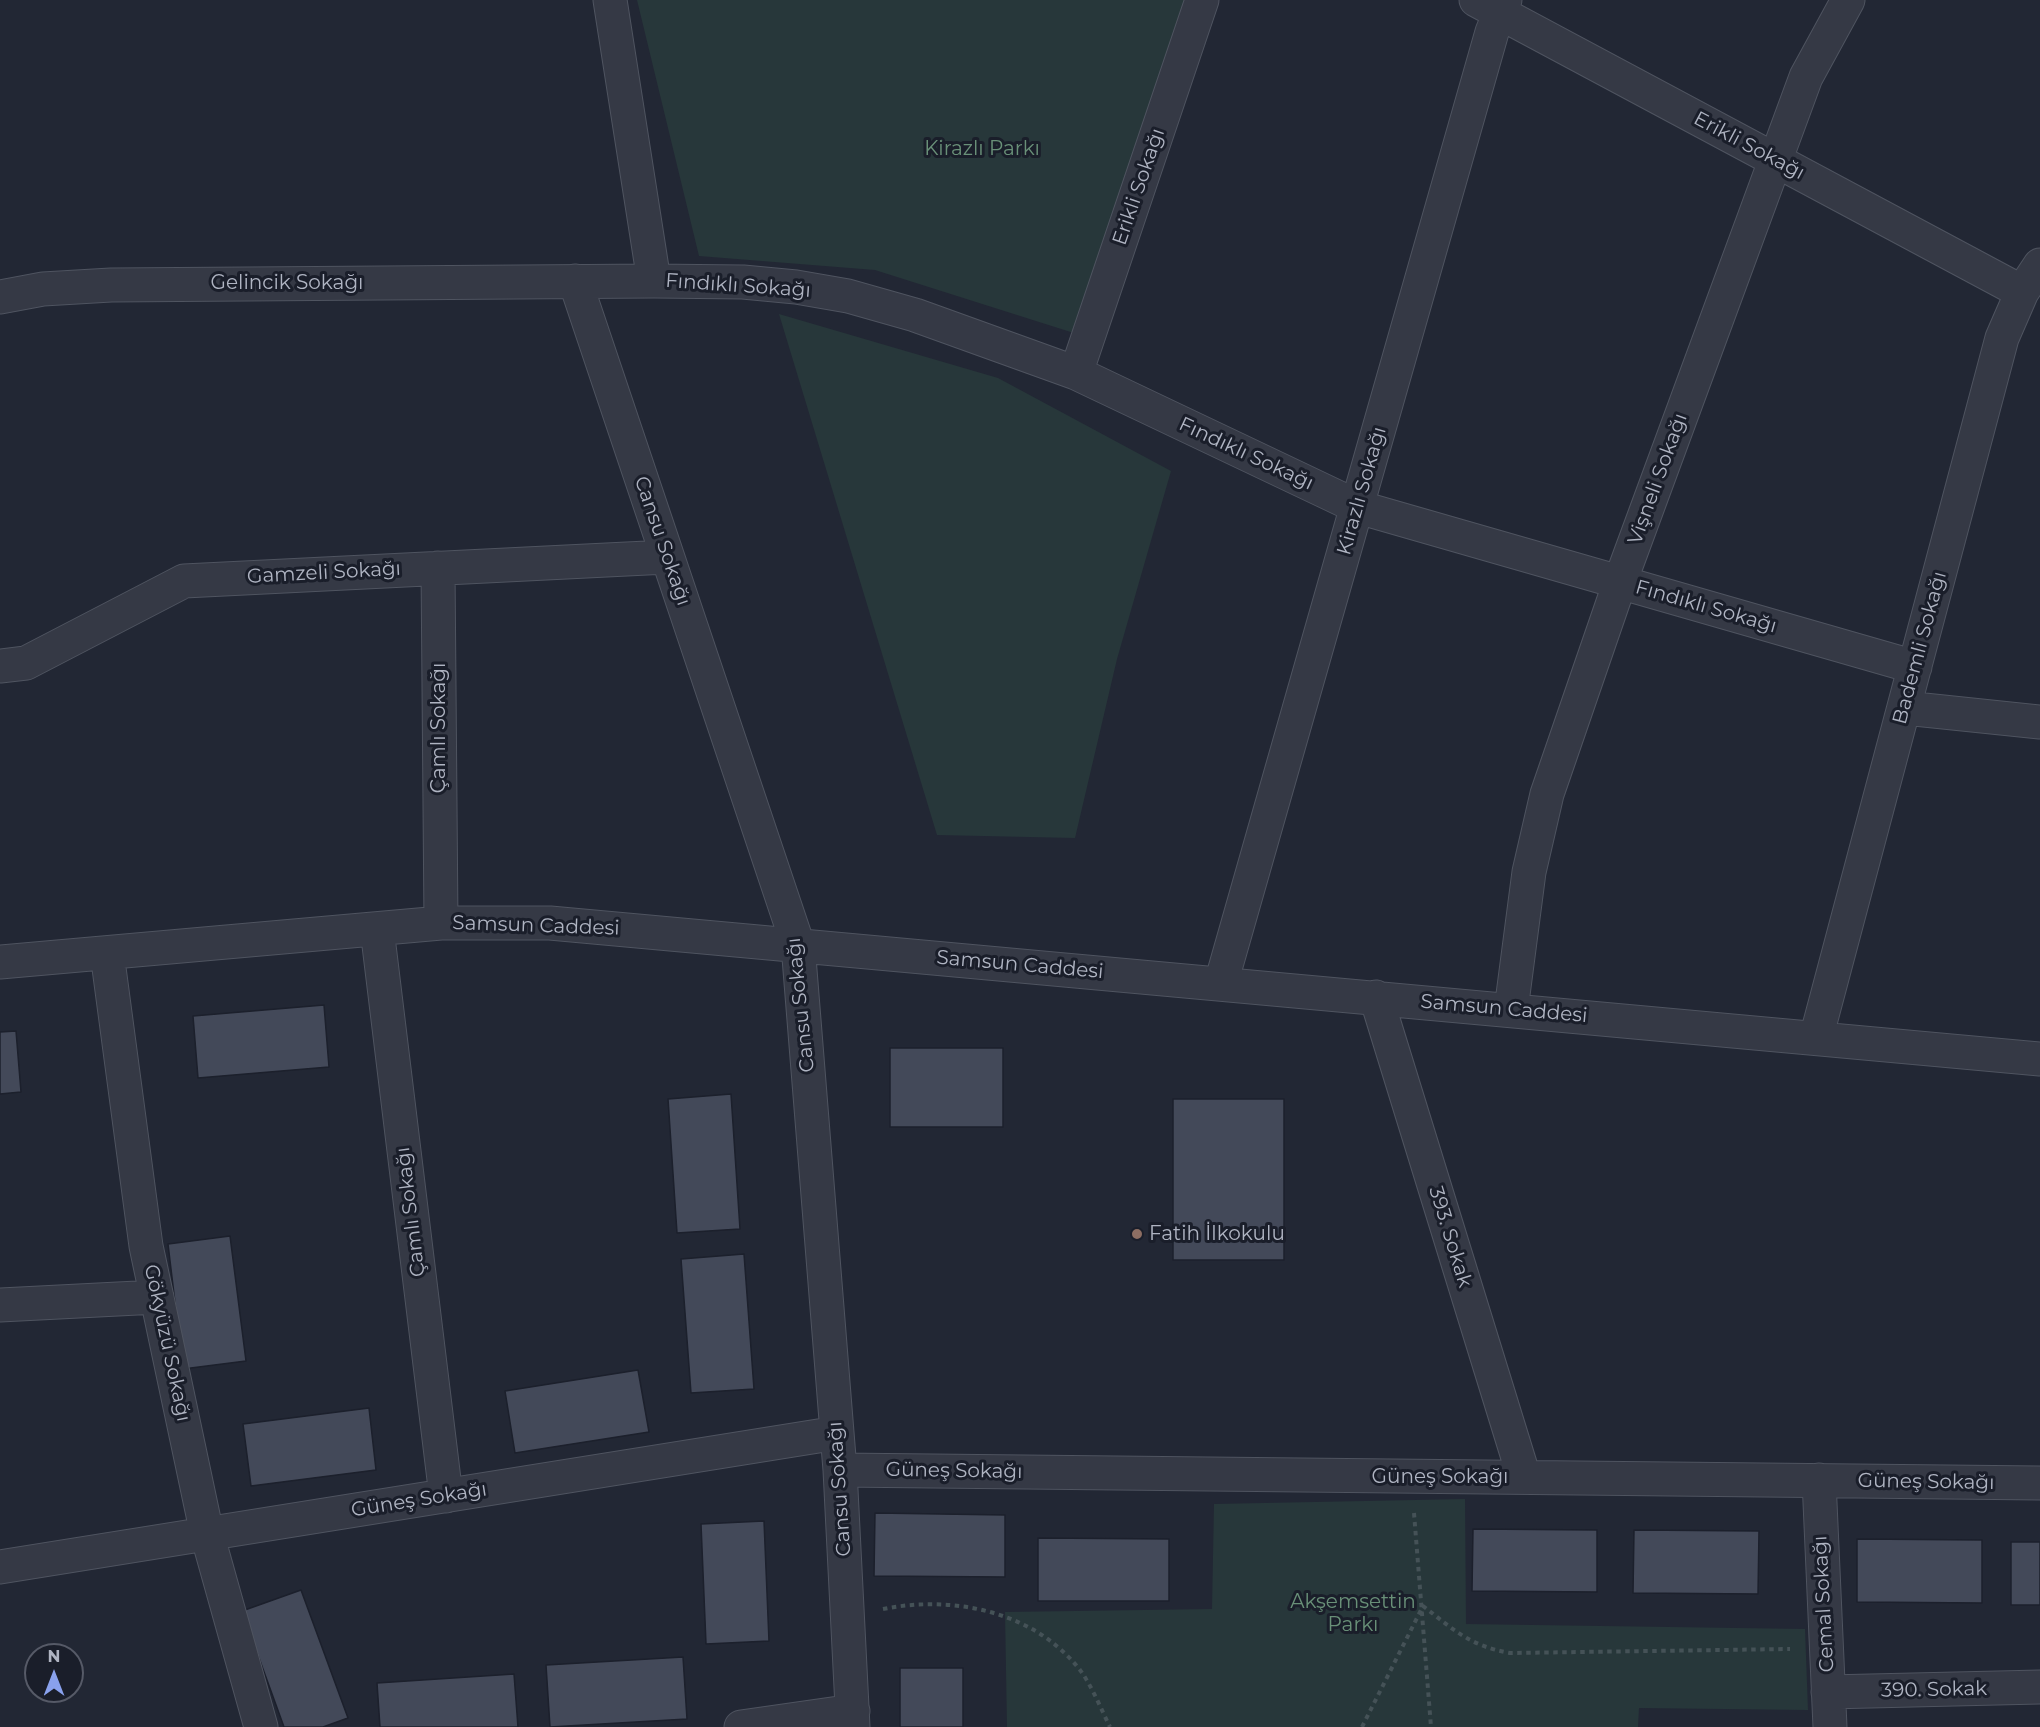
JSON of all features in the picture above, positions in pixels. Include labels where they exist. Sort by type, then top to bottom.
[{"type":"street","points":[[610,0],[654,281]]},
{"type":"street","name":"Erikli Sokağı","points":[[1076,373],[1202,0]]},
{"type":"street","name":"Vişneli Sokağı","points":[[1511,1010],[1529,872],[1544,803],[1620,582],[1806,77],[1848,0]]},
{"type":"street","name":"Erikli Sokağı","points":[[1493,4],[2022,292]]},
{"type":"street","name":"Kirazlı Sokağı","points":[[1221,983],[1358,507],[1493,4]]},
{"type":"street","name":"Bademli Sokağı","points":[[1816,1038],[2002,338],[2022,292],[2040,265]]},
{"type":"street","name":"Fındıklı Sokağı","points":[[575,281],[743,282],[796,287],[848,296],[915,315],[1076,373],[1358,507],[1915,667]]},
{"type":"street","name":"Gelincik Sokağı","points":[[0,297],[43,288],[111,285],[575,281]]},
{"type":"street","name":"Cansu Sokağı","points":[[575,281],[798,945],[840,1470],[853,1719]]},
{"type":"street","name":"Gamzeli Sokağı","points":[[0,666],[33,660],[184,581],[667,557]]},
{"type":"street","name":"Çamlı Sokağı","points":[[438,568],[441,923]]},
{"type":"street","points":[[1905,708],[2040,722]]},
{"type":"street","name":"Samsun Caddesi","points":[[0,962],[441,923],[550,922],[2040,1059]]},
{"type":"street","name":"Çamlı Sokağı","points":[[377,929],[446,1496]]},
{"type":"street","name":"Gökyüzü Sokağı","points":[[107,953],[146,1246],[207,1534],[261,1727]]},
{"type":"street","name":"393. Sokak","points":[[1376,998],[1524,1477]]},
{"type":"street","points":[[0,1305],[157,1297]]},
{"type":"street","name":"Güneş Sokağı","points":[[0,1567],[837,1433]]},
{"type":"street","name":"Güneş Sokağı","points":[[840,1470],[2040,1483]]},
{"type":"street","name":"Cemal Sokağı","points":[[1819,1480],[1830,1727]]},
{"type":"street","name":"390. Sokak","points":[[1828,1692],[2040,1688]]},
{"type":"street","points":[[741,1727],[853,1719]]},
{"type":"path","points":[[1411,1477],[1431,1727]]},
{"type":"path","points":[[848,1617],[892,1608],[933,1605],[985,1609],[1014,1619],[1043,1636],[1080,1670],[1110,1727]]},
{"type":"path","points":[[1423,1606],[1468,1641],[1490,1650],[1510,1653],[1826,1649]]},
{"type":"path","points":[[1362,1727],[1423,1606]]},
{"type":"green space","name":"Kirazlı Parkı","points":[[637,0],[1187,0],[1077,334],[875,270],[699,256]]},
{"type":"green space","points":[[779,314],[998,378],[1171,471],[1117,659],[1075,838],[937,835]]},
{"type":"green space","name":"Akşemsettin Parkı","points":[[1465,1499],[1466,1624],[1805,1629],[1808,1710],[1639,1708],[1638,1727],[1007,1727],[1005,1612],[1212,1609],[1214,1504]]},
{"type":"building","points":[[324,1005],[329,1067],[198,1078],[193,1016]]},
{"type":"building","points":[[16,1031],[21,1092],[0,1094],[0,1032]]},
{"type":"building","points":[[890,1048],[1003,1048],[1003,1127],[890,1127]]},
{"type":"building","points":[[731,1094],[740,1229],[677,1233],[668,1099]]},
{"type":"building","points":[[1173,1099],[1284,1099],[1284,1260],[1173,1260]]},
{"type":"building","points":[[230,1236],[246,1361],[183,1369],[168,1244]]},
{"type":"building","points":[[744,1254],[754,1389],[691,1393],[681,1259]]},
{"type":"building","points":[[638,1370],[649,1432],[515,1453],[505,1391]]},
{"type":"building","points":[[369,1408],[376,1470],[251,1486],[243,1424]]},
{"type":"building","points":[[875,1513],[1005,1515],[1005,1577],[874,1576]]},
{"type":"building","points":[[764,1521],[769,1641],[706,1644],[701,1524]]},
{"type":"building","points":[[1473,1529],[1597,1530],[1597,1592],[1472,1591]]},
{"type":"building","points":[[1634,1530],[1759,1531],[1758,1594],[1633,1593]]},
{"type":"building","points":[[1038,1538],[1169,1539],[1169,1601],[1038,1601]]},
{"type":"building","points":[[1857,1539],[1982,1540],[1982,1603],[1857,1602]]},
{"type":"building","points":[[2011,1542],[2040,1542],[2040,1605],[2011,1605]]},
{"type":"building","points":[[301,1590],[348,1718],[323,1727],[284,1727],[242,1611]]},
{"type":"building","points":[[683,1657],[687,1719],[550,1727],[546,1665]]},
{"type":"building","points":[[900,1668],[963,1668],[963,1727],[900,1727]]},
{"type":"building","points":[[514,1674],[518,1727],[380,1727],[377,1683]]},
{"type":"place","name":"Fatih İlkokulu","points":[[1137,1234]]}]
